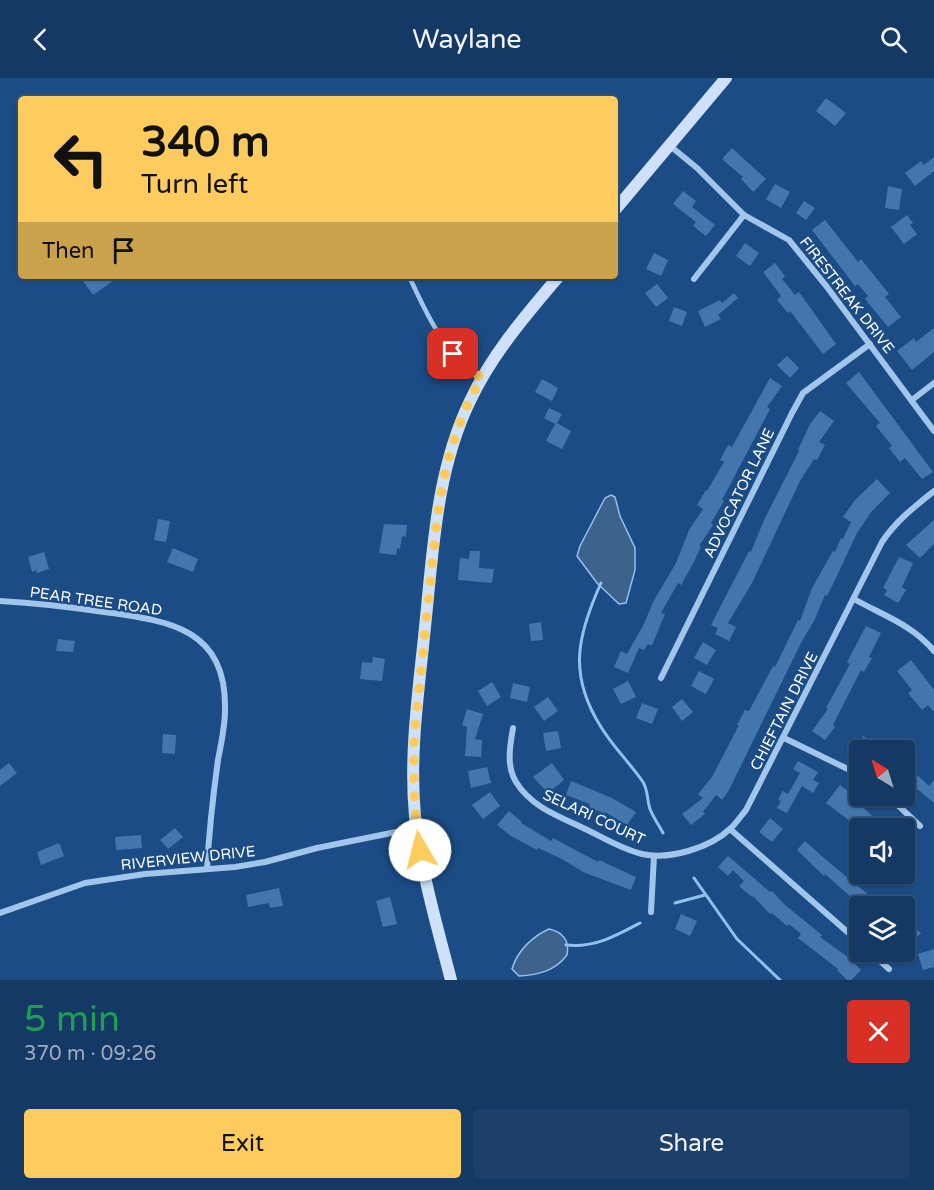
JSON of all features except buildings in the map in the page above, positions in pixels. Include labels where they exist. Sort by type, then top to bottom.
[{"type":"main road","points":[[618,206],[726,78]]},
{"type":"main road","points":[[451,980],[426,884],[416,828],[413,768],[437,519],[454,440],[468,403],[507,339],[557,279]]},
{"type":"street","name":"FIRESTREAK DRIVE","points":[[669,145],[697,168],[744,215],[789,240],[934,430]]},
{"type":"street","points":[[694,279],[744,215]]},
{"type":"street","name":"ADVOCATOR LANE","points":[[661,678],[803,393],[870,344]]},
{"type":"street","points":[[912,400],[934,383]]},
{"type":"street","name":"CHIEFTAIN DRIVE","points":[[654,856],[672,855],[700,847],[730,829],[746,810],[882,542],[907,511],[934,491]]},
{"type":"street","points":[[854,599],[907,626],[925,640],[934,651]]},
{"type":"street","name":"PEAR TREE ROAD","points":[[0,601],[90,610],[162,621],[178,626],[194,636],[212,655],[217,662],[223,681],[225,714],[210,823],[207,869]]},
{"type":"street","name":"SELARI COURT","points":[[513,729],[509,755],[514,780],[530,801],[632,850],[654,856]]},
{"type":"street","points":[[784,738],[849,770]]},
{"type":"street","points":[[899,806],[920,826]]},
{"type":"street","name":"RIVERVIEW DRIVE","points":[[0,913],[86,883],[145,874],[266,862],[317,848],[416,828]]},
{"type":"street","points":[[730,829],[849,933]]},
{"type":"street","points":[[651,912],[654,856]]},
{"type":"street","points":[[881,962],[889,969]]},
{"type":"lane","points":[[411,279],[442,340],[469,370],[482,378]]},
{"type":"water","points":[[611,495],[615,497],[620,516],[635,548],[635,570],[626,603],[619,604],[597,583],[577,556],[605,498]]},
{"type":"water","points":[[549,929],[558,932],[564,938],[567,955],[557,965],[546,971],[519,976],[512,969],[514,962],[532,940]]},
{"type":"waterway","points":[[601,583],[582,638],[580,673],[584,690],[606,734],[643,782],[650,809],[663,833]]},
{"type":"waterway","points":[[694,878],[737,939],[780,980]]},
{"type":"waterway","points":[[675,903],[705,895]]},
{"type":"waterway","points":[[566,945],[595,943],[640,923]]},
{"type":"route","points":[[420,850],[415,813],[414,739],[437,519],[454,440],[468,403],[482,378],[469,370],[453,354]]}]
